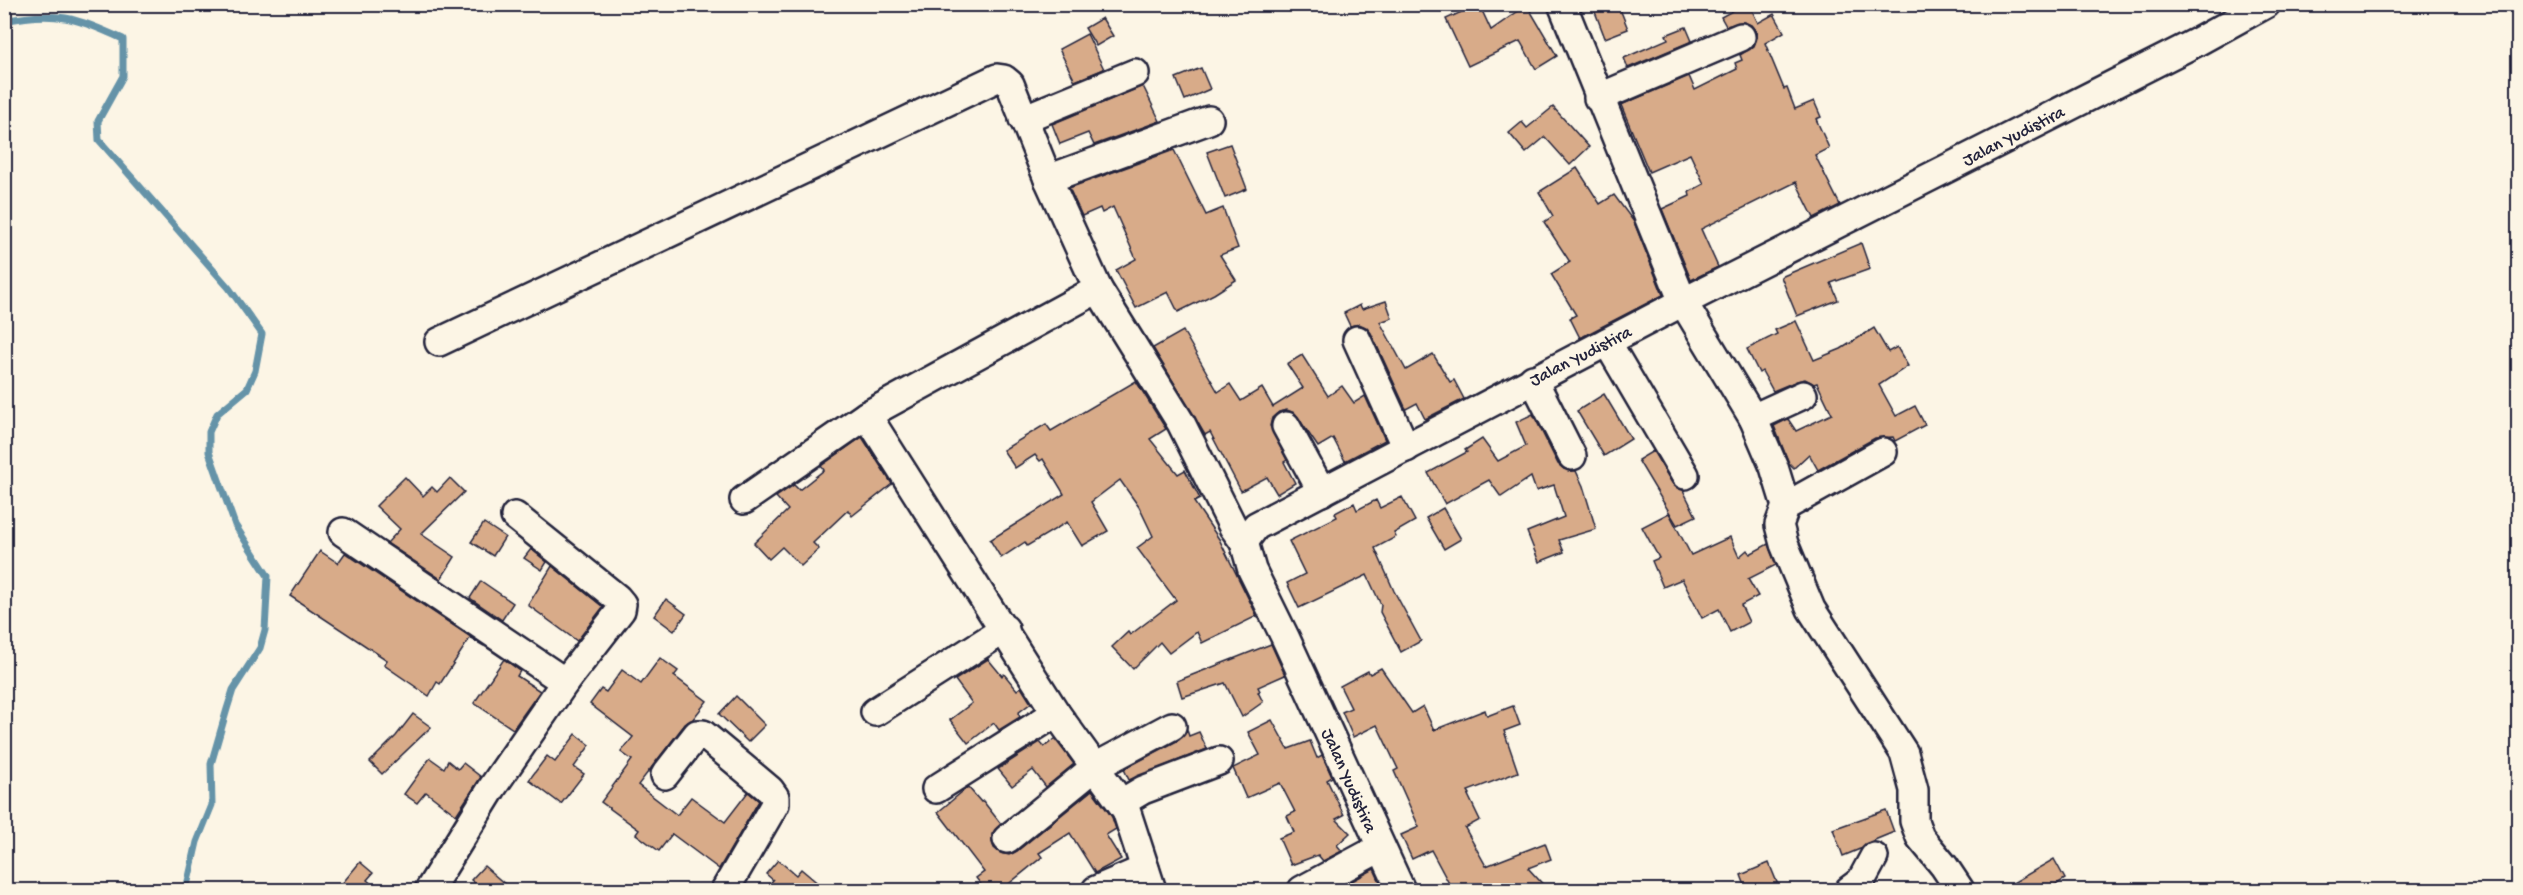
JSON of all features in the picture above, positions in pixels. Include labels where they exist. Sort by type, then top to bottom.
[{"type":"street","points":[[1562,4],[1598,98],[1683,302],[1753,417],[1774,467],[1786,506],[1779,525],[1784,544],[1811,609],[1904,753],[1914,790],[1914,821],[1920,837],[1944,866],[1960,891]]},
{"type":"street","name":"Jalan Yudistira","points":[[1401,891],[1252,570],[1244,542],[1256,526],[1407,448],[1533,379],[2187,47],[2266,4]]},
{"type":"street","points":[[1598,98],[1741,37]]},
{"type":"street","points":[[1023,119],[1135,74]]},
{"type":"street","points":[[439,342],[997,78],[1004,79],[1010,84],[1048,179],[1098,289],[1181,423],[1233,527],[1244,542]]},
{"type":"street","points":[[1048,179],[1209,120]]},
{"type":"street","points":[[744,500],[867,415],[1098,289]]},
{"type":"street","points":[[1357,340],[1407,448]]},
{"type":"street","points":[[1607,342],[1685,475]]},
{"type":"street","points":[[1533,379],[1572,456]]},
{"type":"street","points":[[1753,417],[1803,395]]},
{"type":"street","points":[[867,415],[1005,629],[1056,713],[1126,810],[1148,880],[1096,891]]},
{"type":"street","points":[[1286,426],[1322,492]]},
{"type":"street","points":[[1786,506],[1883,452]]},
{"type":"street","points":[[429,891],[492,788],[565,682],[621,610],[622,604],[515,516]]},
{"type":"street","points":[[343,532],[565,682]]},
{"type":"street","points":[[875,712],[1005,629]]},
{"type":"street","points":[[936,789],[1056,713]]},
{"type":"street","points":[[1007,839],[1095,767],[1172,726]]},
{"type":"street","points":[[665,774],[697,734],[703,734],[771,790],[775,797],[775,804],[725,891]]},
{"type":"street","points":[[1121,803],[1143,790],[1219,761]]},
{"type":"street","points":[[1302,891],[1380,848]]},
{"type":"street","points":[[1849,891],[1862,881],[1874,857]]},
{"type":"building","points":[[1479,4],[1491,30],[1527,5],[1557,56],[1536,69],[1520,41],[1468,66],[1446,19]]},
{"type":"building","points":[[1592,4],[1618,4],[1628,29],[1605,38]]},
{"type":"building","points":[[1749,4],[1758,23],[1774,14],[1784,32],[1765,43],[1795,109],[1814,101],[1821,117],[1816,119],[1829,148],[1815,155],[1840,205],[1814,218],[1796,182],[1701,229],[1718,267],[1691,280],[1662,209],[1690,196],[1689,192],[1704,184],[1690,154],[1649,172],[1621,105],[1689,76],[1695,90],[1737,69],[1735,63],[1742,60],[1740,55],[1754,46],[1757,38],[1756,31],[1751,25],[1743,22],[1726,26],[1721,17]]},
{"type":"building","points":[[1102,18],[1113,36],[1096,46],[1085,28]]},
{"type":"building","points":[[1686,27],[1692,41],[1628,68],[1624,58],[1668,39],[1666,35]]},
{"type":"building","points":[[1087,34],[1104,69],[1075,81],[1059,49]]},
{"type":"building","points":[[1201,68],[1210,89],[1185,100],[1176,78]]},
{"type":"building","points":[[1143,86],[1160,121],[1094,145],[1088,133],[1060,144],[1052,124]]},
{"type":"building","points":[[1553,107],[1589,147],[1570,165],[1545,137],[1526,153],[1509,133],[1522,122],[1527,128]]},
{"type":"building","points":[[1230,144],[1247,189],[1225,198],[1207,152]]},
{"type":"building","points":[[1174,150],[1206,215],[1223,208],[1238,248],[1220,255],[1236,280],[1178,312],[1168,292],[1136,308],[1116,270],[1136,259],[1113,207],[1102,213],[1100,208],[1082,216],[1069,188]]},
{"type":"building","points":[[1577,168],[1600,204],[1614,195],[1634,222],[1663,295],[1580,338],[1570,318],[1576,315],[1551,274],[1570,262],[1544,222],[1553,216],[1539,192]]},
{"type":"building","points":[[1861,243],[1870,269],[1831,283],[1838,300],[1797,316],[1781,277]]},
{"type":"building","points":[[1386,301],[1392,318],[1380,322],[1406,370],[1433,354],[1450,382],[1454,380],[1464,399],[1425,419],[1417,403],[1406,409],[1371,333],[1359,324],[1350,326],[1344,313],[1360,305],[1362,309]]},
{"type":"building","points":[[1796,321],[1814,360],[1841,349],[1874,328],[1888,352],[1897,347],[1908,366],[1879,385],[1896,416],[1915,406],[1925,425],[1895,441],[1893,437],[1875,438],[1818,470],[1809,454],[1794,468],[1789,463],[1774,426],[1788,419],[1796,431],[1832,414],[1817,383],[1814,384],[1805,379],[1773,391],[1762,371],[1759,373],[1747,349],[1777,334],[1775,330]]},
{"type":"building","points":[[1183,331],[1218,392],[1230,384],[1241,401],[1262,388],[1273,407],[1303,388],[1287,364],[1302,355],[1328,396],[1342,386],[1354,403],[1365,396],[1385,440],[1345,461],[1333,438],[1318,447],[1295,413],[1287,410],[1279,412],[1272,418],[1270,426],[1287,460],[1284,462],[1295,483],[1277,494],[1267,477],[1241,491],[1210,432],[1205,435],[1153,348]]},
{"type":"building","points":[[1136,381],[1166,429],[1150,439],[1178,474],[1185,470],[1200,499],[1194,502],[1219,539],[1257,616],[1202,643],[1197,632],[1169,653],[1160,642],[1133,669],[1112,647],[1128,632],[1130,635],[1176,600],[1137,548],[1153,536],[1139,507],[1120,480],[1091,502],[1108,531],[1082,546],[1067,522],[1027,546],[1025,542],[1001,558],[990,540],[1064,494],[1043,459],[1040,461],[1035,455],[1015,468],[1003,450],[1046,424],[1051,431]]},
{"type":"building","points":[[1604,394],[1631,439],[1604,456],[1577,411]]},
{"type":"building","points":[[1533,414],[1558,464],[1564,469],[1576,471],[1596,529],[1559,540],[1564,552],[1539,562],[1527,532],[1564,517],[1554,485],[1536,491],[1531,477],[1501,497],[1489,480],[1445,504],[1428,473],[1467,452],[1465,450],[1482,439],[1498,461],[1526,446],[1516,422]]},
{"type":"building","points":[[862,437],[892,484],[852,516],[848,510],[813,543],[819,549],[801,566],[782,547],[769,559],[754,543],[788,510],[776,497],[794,485],[799,490],[824,470],[821,466]]},
{"type":"building","points":[[1653,451],[1672,483],[1683,490],[1696,516],[1677,525],[1638,460]]},
{"type":"building","points":[[405,477],[423,496],[432,487],[437,492],[450,478],[464,492],[421,534],[455,557],[441,579],[387,543],[400,529],[376,506]]},
{"type":"building","points":[[1402,497],[1415,521],[1394,533],[1396,537],[1375,548],[1394,591],[1421,641],[1401,652],[1380,612],[1381,605],[1367,575],[1299,608],[1287,583],[1305,574],[1289,541],[1337,517],[1335,513],[1354,503],[1357,510],[1376,500],[1380,508]]},
{"type":"building","points":[[1443,508],[1461,539],[1444,549],[1426,518]]},
{"type":"building","points":[[1669,513],[1691,555],[1730,537],[1739,557],[1747,550],[1750,554],[1768,544],[1776,565],[1748,579],[1758,596],[1741,605],[1749,622],[1730,632],[1719,609],[1702,618],[1682,579],[1663,587],[1652,561],[1659,558],[1642,527]]},
{"type":"building","points":[[484,523],[505,537],[493,556],[471,542]]},
{"type":"building","points":[[531,549],[547,562],[542,570],[524,558]]},
{"type":"building","points":[[320,551],[338,563],[345,553],[484,646],[470,638],[440,684],[437,682],[429,696],[384,665],[387,660],[290,596]]},
{"type":"building","points":[[552,566],[603,607],[577,641],[528,605]]},
{"type":"building","points":[[481,581],[513,603],[502,620],[470,598]]},
{"type":"building","points":[[666,599],[686,614],[674,631],[654,616]]},
{"type":"building","points":[[1271,644],[1285,675],[1258,687],[1263,702],[1242,717],[1225,683],[1182,697],[1177,681]]},
{"type":"building","points":[[660,658],[678,671],[674,676],[707,701],[693,719],[685,724],[638,785],[677,815],[691,797],[725,822],[748,792],[759,801],[719,869],[672,834],[659,851],[636,834],[639,830],[601,802],[632,760],[621,752],[633,737],[590,704],[601,689],[606,692],[622,670],[641,684]]},
{"type":"building","points":[[504,659],[520,671],[517,676],[540,691],[513,729],[474,703]]},
{"type":"building","points":[[988,659],[1017,690],[1021,687],[1031,703],[1018,713],[1020,717],[999,730],[994,723],[968,743],[950,720],[972,703],[955,680]]},
{"type":"building","points":[[1381,668],[1412,713],[1423,706],[1434,730],[1485,710],[1487,716],[1513,706],[1520,725],[1504,731],[1518,772],[1468,791],[1480,820],[1465,828],[1486,866],[1545,843],[1551,859],[1528,868],[1549,891],[1453,891],[1431,850],[1412,859],[1401,835],[1419,827],[1394,771],[1398,769],[1377,725],[1353,737],[1342,712],[1351,708],[1340,686],[1368,671],[1370,674]]},
{"type":"building","points":[[736,696],[765,725],[748,742],[719,714]]},
{"type":"building","points":[[413,714],[431,727],[382,774],[370,762],[396,736]]},
{"type":"building","points":[[1272,720],[1288,749],[1310,741],[1317,758],[1322,755],[1332,777],[1327,780],[1344,815],[1336,819],[1350,833],[1337,845],[1342,851],[1323,861],[1318,855],[1291,865],[1279,838],[1294,832],[1287,816],[1295,812],[1280,783],[1246,798],[1233,768],[1260,755],[1248,732]]},
{"type":"building","points":[[1187,730],[1189,736],[1199,732],[1207,749],[1129,780],[1124,769],[1179,740]]},
{"type":"building","points":[[576,734],[590,745],[574,767],[584,774],[561,804],[529,780],[547,756],[555,762]]},
{"type":"building","points":[[1055,739],[1074,764],[1046,787],[1033,770],[1012,786],[998,769],[1040,742],[1044,747]]},
{"type":"building","points":[[430,758],[444,768],[448,761],[458,769],[463,763],[481,777],[456,815],[426,792],[417,803],[404,794]]},
{"type":"building","points":[[968,787],[981,802],[983,801],[1001,824],[992,834],[994,848],[1009,855],[1092,790],[1112,817],[1116,829],[1106,835],[1121,859],[1095,873],[1070,833],[1039,853],[1042,857],[1000,891],[986,891],[976,878],[984,872],[938,812]]},
{"type":"building","points":[[1886,810],[1894,832],[1843,856],[1833,829]]},
{"type":"building","points":[[2054,859],[2065,879],[2046,891],[1999,891]]},
{"type":"building","points":[[778,860],[796,875],[801,869],[827,891],[764,891],[773,880],[766,874]]},
{"type":"building","points":[[360,862],[373,873],[367,880],[380,891],[336,891]]},
{"type":"building","points":[[1769,863],[1778,885],[1766,891],[1747,891],[1741,875]]},
{"type":"building","points":[[484,866],[513,891],[484,891],[471,880]]},
{"type":"building","points":[[1374,869],[1380,882],[1374,891],[1342,891],[1345,888],[1343,886]]},
{"type":"waterway","points":[[4,21],[52,16],[78,21],[123,39],[123,76],[98,121],[99,140],[229,288],[262,334],[255,371],[247,389],[217,414],[209,432],[209,452],[235,525],[268,576],[265,630],[260,648],[233,690],[227,709],[211,764],[212,805],[197,842],[186,890]]}]
